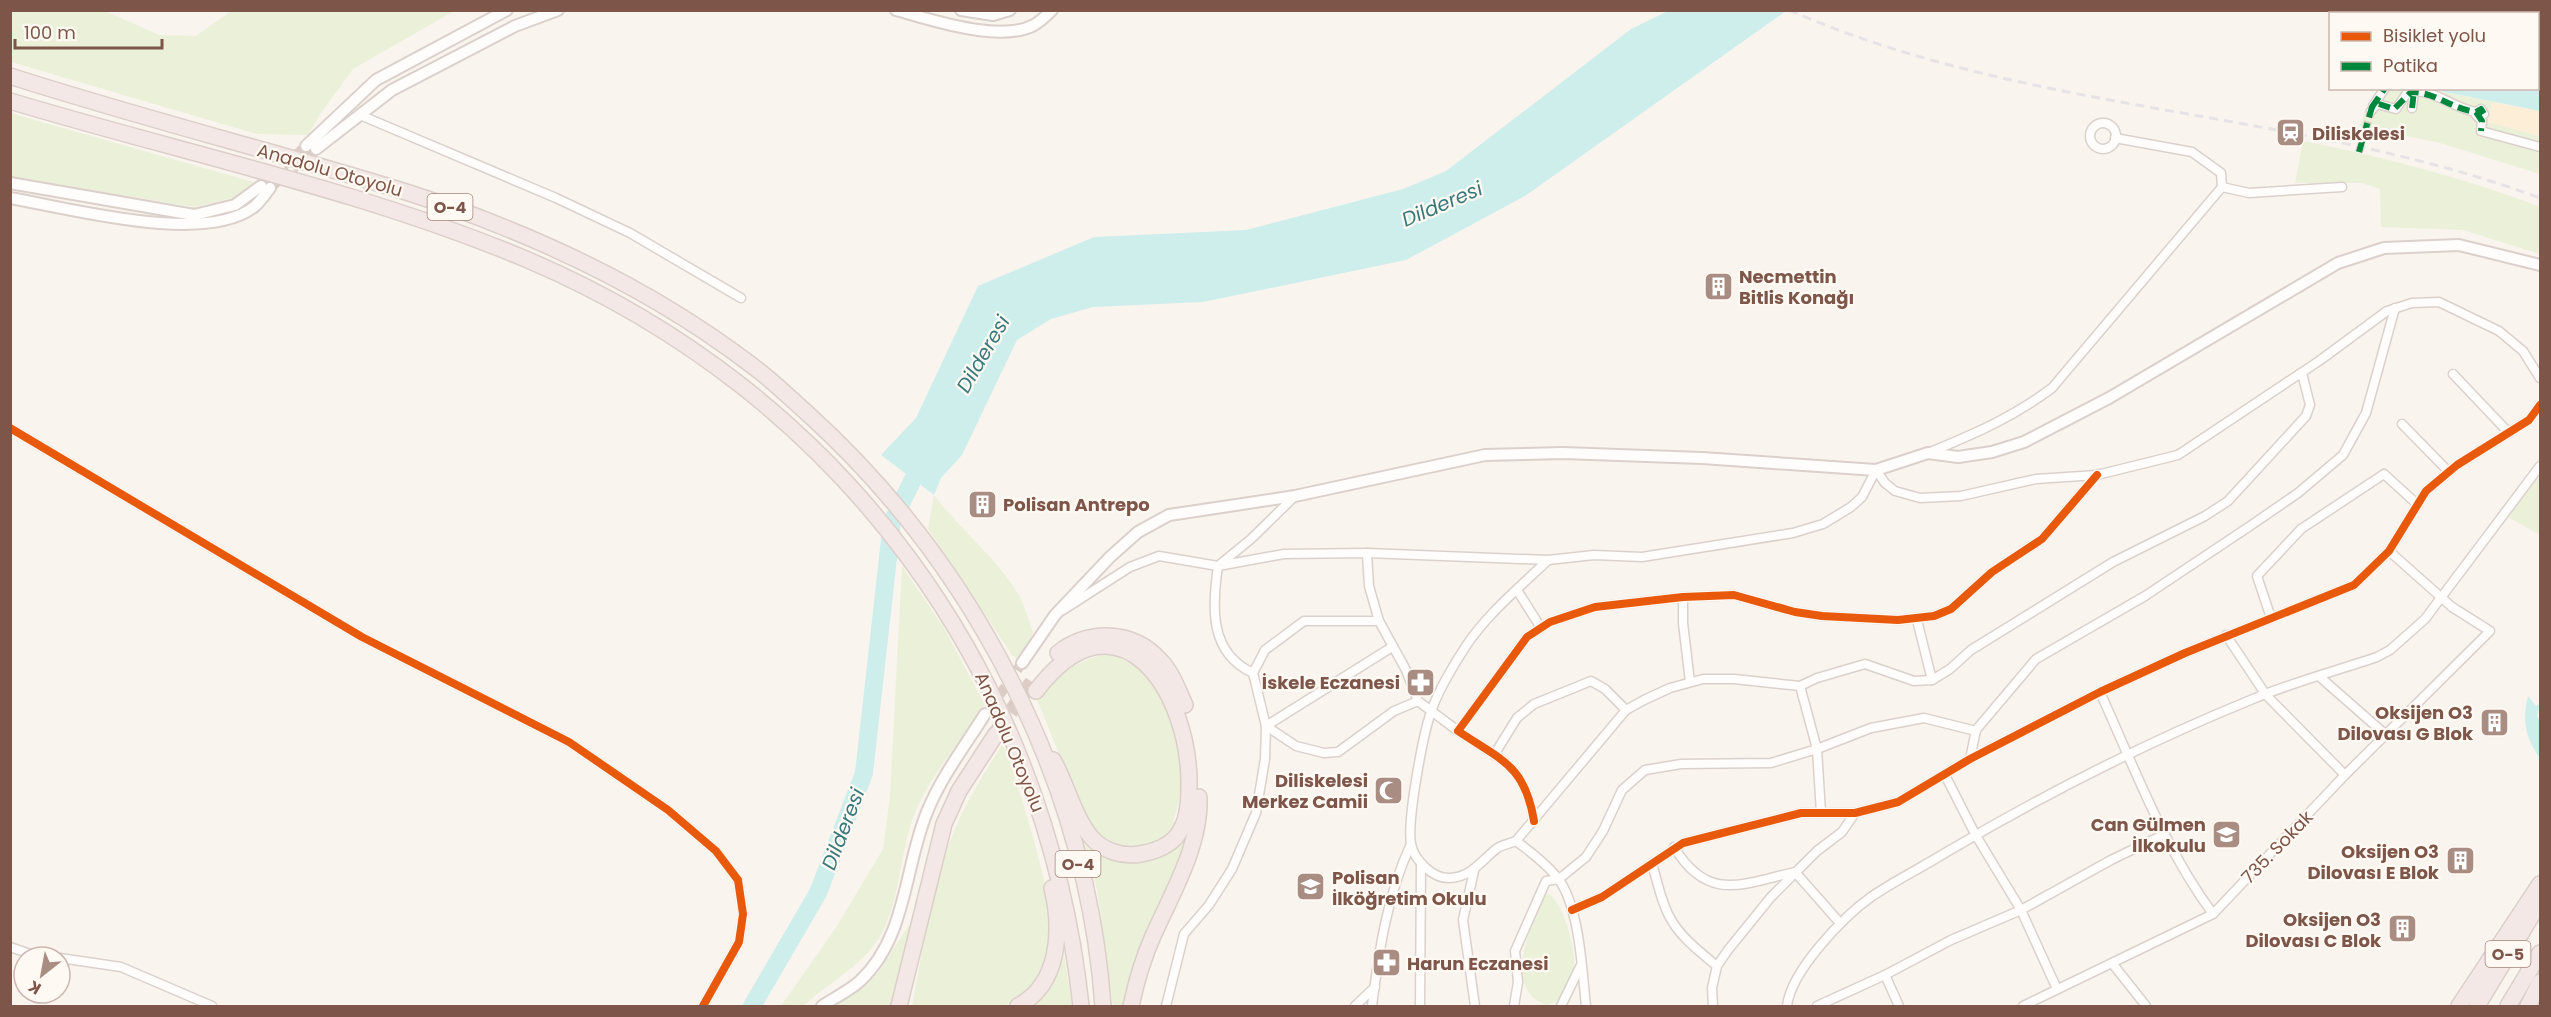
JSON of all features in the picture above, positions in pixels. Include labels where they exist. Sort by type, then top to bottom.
[{"type":"highway","name":"Anadolu Otoyolu","points":[[10,76],[409,193],[490,222],[557,250],[624,282],[688,320],[757,369],[839,442],[894,503],[941,564],[996,651],[1033,726],[1065,812],[1100,965],[1103,1006]]},
{"type":"highway","name":"Anadolu Otoyolu","points":[[10,101],[371,204],[469,237],[529,261],[639,315],[690,349],[767,406],[832,468],[881,522],[935,593],[973,656],[1014,742],[1039,805],[1067,908],[1081,1006]]},
{"type":"highway","points":[[1033,726],[1065,780],[1080,819],[1092,838],[1116,854],[1133,855],[1150,852],[1176,837],[1189,802],[1189,768],[1185,736],[1175,706],[1159,677],[1142,660],[1126,651],[1109,648],[1090,649],[1072,654],[1034,687],[1055,656],[1068,646],[1092,637],[1120,636],[1138,643],[1160,660],[1174,681],[1188,714],[1198,766],[1199,804],[1192,844],[1152,939],[1131,1006]]},
{"type":"highway","points":[[900,1006],[944,824],[959,791],[997,738],[964,796],[950,828],[941,856],[906,1006]]},
{"type":"highway","points":[[1014,742],[1055,902],[1058,929],[1051,968],[1029,1001],[1018,1006]]},
{"type":"highway","points":[[2459,1006],[2541,885]]},
{"type":"highway","name":"O-5","points":[[2477,1006],[2541,902]]},
{"type":"highway","name":"O-5","points":[[2508,1006],[2541,953]]},
{"type":"highway","points":[[2528,1006],[2541,982]]},
{"type":"main road","points":[[507,10],[376,80],[311,147],[360,115],[392,90],[515,26],[558,10]]},
{"type":"main road","points":[[896,10],[948,25],[998,32],[1033,26],[1052,10]]},
{"type":"main road","points":[[961,10],[993,15],[1010,10]]},
{"type":"main road","points":[[10,183],[194,214],[235,205],[265,187],[254,207],[198,225],[168,225],[10,198]]},
{"type":"main road","points":[[1022,663],[1055,615],[1138,532],[1169,515],[1295,496],[1485,455],[1563,453],[1702,458],[1876,470],[1928,453],[1958,457],[1992,452],[2024,442],[2109,398],[2338,263],[2384,248],[2459,245],[2541,266]]},
{"type":"main road","points":[[822,1006],[860,981],[883,952],[896,923],[927,812],[946,774],[986,714]]},
{"type":"street","points":[[2384,90],[2372,109],[2379,104],[2394,109],[2400,97],[2415,91],[2439,97],[2443,105],[2478,115],[2482,123],[2481,131],[2541,147]]},
{"type":"street","points":[[2412,108],[2415,91]]},
{"type":"street","points":[[360,115],[556,198],[630,233],[741,298]]},
{"type":"street","points":[[1928,453],[2022,411],[2052,388],[2222,187],[2221,173],[2192,152],[2115,138]]},
{"type":"street","points":[[2222,187],[2249,193],[2342,187]]},
{"type":"street","points":[[1055,615],[1130,567],[1159,556],[1218,566],[1284,554],[1367,553],[1548,560],[1594,555],[1642,557],[1793,533],[1823,524],[1851,507],[1862,497],[1876,470],[1895,491],[1920,498],[1961,496],[2037,478],[2097,475],[2178,455],[2302,373],[2387,311],[2412,303],[2439,302],[2499,331],[2523,351],[2541,378]]},
{"type":"street","points":[[1970,759],[1976,731],[2036,659],[2145,596],[2298,493],[2343,455],[2366,413],[2395,308]]},
{"type":"street","points":[[1421,864],[1439,876],[1450,878],[1474,871],[1496,848],[1516,841],[1626,710],[1670,688],[1690,682],[1734,679],[1800,686],[1817,678],[1865,664],[1914,681],[1932,680],[1950,669],[1971,650],[2113,562],[2205,516],[2228,501],[2306,416],[2310,405],[2302,373]]},
{"type":"street","points":[[2453,374],[2509,433]]},
{"type":"street","points":[[1572,910],[1602,897],[1674,847],[1711,835],[1790,816],[1855,813],[1898,802],[1970,759],[2100,692],[2226,635],[2354,585],[2389,551],[2426,491],[2449,472],[2529,420],[2541,405]]},
{"type":"street","points":[[2402,424],[2449,472]]},
{"type":"street","points":[[10,428],[362,637],[570,742],[668,810],[716,851],[738,880],[743,914],[739,942],[703,1006]]},
{"type":"street","points":[[1787,1006],[1788,998],[1804,969],[1840,923],[1871,897],[1975,834],[2128,755],[2266,695],[2377,657],[2390,650],[2425,619],[2541,466]]},
{"type":"street","points":[[2271,618],[2257,576],[2301,529],[2384,474],[2418,505]]},
{"type":"street","points":[[1458,731],[1527,637],[1541,628],[1595,607],[1683,597],[1734,595],[1795,612],[1822,616],[1917,620],[1950,609],[1992,572],[2042,539],[2097,475]]},
{"type":"street","points":[[1253,673],[1228,656],[1218,636],[1214,615],[1218,566],[1251,539],[1295,496]]},
{"type":"street","points":[[2389,551],[2441,597]]},
{"type":"street","points":[[1367,553],[1369,586],[1379,621],[1406,670],[1418,701],[1507,763],[1524,782],[1534,820]]},
{"type":"street","points":[[1372,1006],[1380,948],[1399,871],[1411,844],[1415,794],[1431,711],[1438,692],[1468,643],[1494,611],[1548,560]]},
{"type":"street","points":[[1517,590],[1541,628]]},
{"type":"street","points":[[1683,597],[1690,682]]},
{"type":"street","name":"735. Sokak","points":[[2023,1006],[2213,915],[2345,776],[2490,632],[2441,597]]},
{"type":"street","points":[[1917,620],[1932,680]]},
{"type":"street","points":[[1166,1006],[1184,934],[1209,905],[1232,869],[1256,813],[1265,759],[1266,726],[1253,673],[1265,650],[1304,621],[1379,621]]},
{"type":"street","points":[[2226,635],[2266,695],[2345,776]]},
{"type":"street","points":[[1266,726],[1392,647]]},
{"type":"street","points":[[2320,676],[2386,735]]},
{"type":"street","points":[[1494,755],[1517,718],[1534,704],[1591,681],[1605,689],[1626,710]]},
{"type":"street","points":[[1800,686],[1817,749],[1821,813]]},
{"type":"street","points":[[2100,692],[2165,834],[2196,891],[2213,915]]},
{"type":"street","points":[[1266,726],[1296,746],[1324,753],[1338,752],[1394,711],[1418,701]]},
{"type":"street","points":[[1514,1006],[1518,982],[1515,951],[1546,881],[1559,879],[1586,857],[1603,831],[1622,790],[1645,770],[1681,764],[1771,762],[1817,749],[1871,728],[1924,718],[1976,731]]},
{"type":"street","points":[[1945,775],[1975,834],[2021,910],[2057,989]]},
{"type":"street","points":[[1713,1006],[1712,988],[1717,966],[1771,897],[1795,872],[1842,832],[1855,813]]},
{"type":"street","points":[[1817,1006],[1885,975],[1951,940],[2021,910],[2111,860],[2165,834]]},
{"type":"street","points":[[1516,841],[1534,854],[1559,879],[1572,910],[1586,1006]]},
{"type":"street","points":[[1411,844],[1421,864],[1420,1006]]},
{"type":"street","points":[[1674,847],[1691,871],[1712,884],[1740,885],[1795,872]]},
{"type":"street","points":[[1652,863],[1660,900],[1671,922],[1683,938],[1717,966]]},
{"type":"street","points":[[1474,871],[1463,920],[1475,1006]]},
{"type":"street","points":[[1795,872],[1840,923]]},
{"type":"street","points":[[72,960],[122,967],[212,1006]]},
{"type":"street","points":[[2112,963],[2146,1006]]},
{"type":"street","points":[[1561,1006],[1580,966]]},
{"type":"street","points":[[1885,975],[1899,1006]]},
{"type":"street","points":[[1355,1006],[1375,987]]},
{"type":"green space","points":[[11,10],[105,11],[159,35],[196,36],[231,11],[454,11],[353,69],[308,135],[257,134],[11,62]]},
{"type":"green space","points":[[2380,90],[2434,90],[2493,102],[2488,122],[2540,136],[2540,146],[2478,132],[2540,149],[2540,174],[2440,143],[2360,126],[2365,110]]},
{"type":"green space","points":[[10,113],[257,183],[237,197],[194,207],[11,177]]},
{"type":"green space","points":[[2303,141],[2422,169],[2538,206],[2540,201],[2540,254],[2463,230],[2381,227],[2380,189],[2362,183],[2295,183]]},
{"type":"green space","points":[[2540,476],[2540,535],[2508,517]]},
{"type":"green space","points":[[934,495],[1004,573],[1022,601],[1033,632],[1021,661],[1012,655],[928,529]]},
{"type":"green space","points":[[902,566],[944,628],[985,705],[945,761],[918,805],[908,834],[889,918],[876,943],[857,963],[804,1006],[781,1006],[837,926],[883,849],[890,797]]},
{"type":"green space","points":[[1110,654],[1132,664],[1150,680],[1164,700],[1174,723],[1180,748],[1182,774],[1173,821],[1177,823],[1168,838],[1155,845],[1120,846],[1101,837],[1083,813],[1036,697],[1069,669],[1088,659]]},
{"type":"green space","points":[[1002,745],[1007,751],[1021,796],[1045,884],[1052,935],[1047,962],[1038,979],[1027,992],[1003,1006],[912,1006],[935,890],[949,844],[968,802]]},
{"type":"green space","points":[[1184,837],[1186,840],[1179,860],[1124,1006],[1113,1006],[1097,889],[1083,839],[1097,852],[1117,860]]},
{"type":"green space","points":[[1549,894],[1559,906],[1564,917],[1571,940],[1574,968],[1569,982],[1556,1002],[1546,1005],[1531,995],[1522,972],[1529,932],[1543,895]]},
{"type":"green space","points":[[909,925],[913,926],[895,1006],[834,1006],[878,973]]},
{"type":"green space","points":[[1064,955],[1072,1006],[1028,1006],[1053,983]]},
{"type":"sand","points":[[2493,102],[2540,111],[2540,136],[2488,122]]},
{"type":"water","points":[[1668,11],[1786,11],[1525,196],[1406,260],[1203,302],[1093,307],[1051,319],[1017,340],[962,455],[941,478],[934,495],[881,455],[916,418],[978,286],[1094,237],[1246,230],[1403,189],[1446,171],[1631,29]]},
{"type":"water","points":[[2540,11],[2540,111],[2435,90],[2539,90],[2539,12],[2432,12]]},
{"type":"water","points":[[2528,696],[2536,706],[2540,704],[2537,716],[2540,721],[2539,757],[2526,728],[2525,713]]},
{"type":"waterway","name":"Dilderesi","points":[[752,1006],[818,893],[864,773],[892,522],[923,459]]},
{"type":"tunnel","points":[[2359,152],[2371,111]]},
{"type":"tunnel","points":[[261,186],[306,146]]},
{"type":"tunnel","points":[[270,188],[316,149]]},
{"type":"tunnel","points":[[991,707],[1022,663]]},
{"type":"tunnel","points":[[997,731],[1032,682]]},
{"type":"railway","points":[[1789,10],[1880,45],[1973,71],[2068,92],[2354,145],[2448,168],[2540,198]]},
{"type":"marked path","points":[[2372,107],[2384,90]]},
{"type":"marked path","points":[[2412,108],[2414,91]]},
{"type":"marked path","points":[[2359,152],[2372,107],[2379,104],[2394,109],[2411,92],[2428,95],[2467,110],[2476,112],[2481,109],[2484,114],[2480,117]]},
{"type":"marked path","points":[[2476,112],[2482,121],[2481,131]]},
{"type":"cycle path","points":[[1572,910],[1602,897],[1683,843],[1801,813],[1855,813],[1898,802],[1970,759],[2100,692],[2185,653],[2354,585],[2389,551],[2426,491],[2457,465],[2529,420],[2540,405]]},
{"type":"cycle path","points":[[10,428],[362,637],[569,742],[668,810],[716,851],[738,880],[743,914],[739,942],[703,1006]]},
{"type":"cycle path","points":[[1534,821],[1524,787],[1509,766],[1458,731],[1527,637],[1550,622],[1595,607],[1683,597],[1734,595],[1795,612],[1822,616],[1898,620],[1934,616],[1951,609],[1992,572],[2042,539],[2097,475]]},
{"type":"place","name":"Diliskelesi","points":[[2291,133]]},
{"type":"place","name":"Necmettin Bitlis Konağı","points":[[1718,286]]},
{"type":"place","name":"Polisan Antrepo","points":[[982,504]]},
{"type":"place","name":"İskele Eczanesi","points":[[1421,682]]},
{"type":"place","name":"Oksijen O3 Dilovası G Blok","points":[[2494,722]]},
{"type":"place","name":"Diliskelesi Merkez Camii","points":[[1389,790]]},
{"type":"place","name":"Can Gülmen İlkokulu","points":[[2227,834]]},
{"type":"place","name":"Oksijen O3 Dilovası E Blok","points":[[2460,861]]},
{"type":"place","name":"Polisan İlköğretim Okulu","points":[[1311,887]]},
{"type":"place","name":"Oksijen O3 Dilovası C Blok","points":[[2402,929]]},
{"type":"place","name":"Harun Eczanesi","points":[[1386,963]]}]
